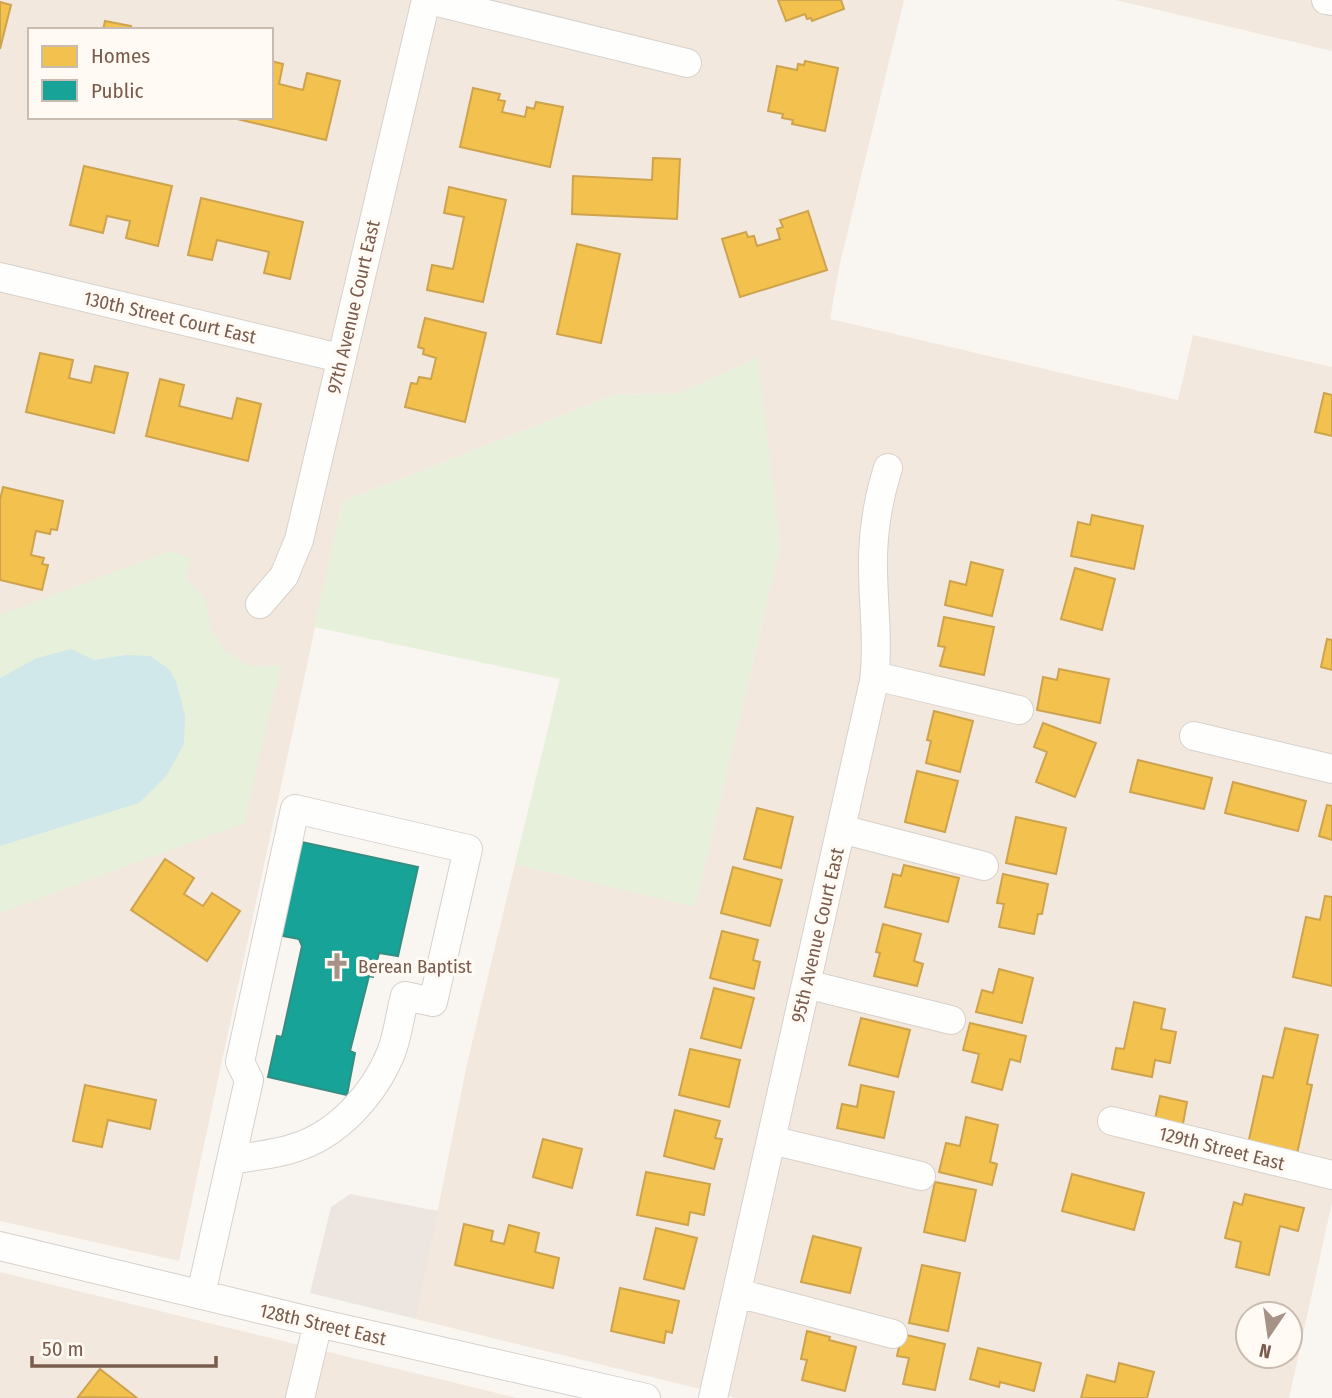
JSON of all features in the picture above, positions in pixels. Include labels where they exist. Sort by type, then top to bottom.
[{"type":"street","points":[[427,0],[687,63]]},
{"type":"street","name":"97th Avenue Court East","points":[[260,604],[284,576],[299,540],[427,0]]},
{"type":"street","points":[[1326,0],[1332,1]]},
{"type":"street","name":"130th Street Court East","points":[[0,277],[340,358]]},
{"type":"street","name":"95th Avenue Court East","points":[[713,1398],[875,676],[878,641],[873,555],[876,520],[888,468]]},
{"type":"street","points":[[875,676],[1019,710]]},
{"type":"street","points":[[1194,736],[1332,769]]},
{"type":"street","points":[[201,1294],[231,1160],[249,1080],[240,1062],[295,809],[468,849],[433,1002],[405,996],[392,1051],[370,1091],[348,1116],[308,1142],[277,1153],[231,1160]]},
{"type":"street","points":[[841,829],[984,866]]},
{"type":"street","points":[[806,984],[951,1020]]},
{"type":"street","name":"129th Street East","points":[[1112,1121],[1332,1175]]},
{"type":"street","points":[[771,1140],[921,1175]]},
{"type":"street","name":"128th Street East","points":[[0,1246],[318,1323],[646,1398]]},
{"type":"street","points":[[737,1293],[892,1334]]},
{"type":"street","points":[[299,1398],[318,1323]]},
{"type":"shaded area","points":[[0,0],[904,0],[840,263],[830,319],[1178,400],[1193,335],[1332,367],[1332,1202],[1304,1330],[1304,1300],[1234,1300],[1234,1370],[1295,1370],[1289,1398],[737,1398],[416,1319],[467,1064],[515,864],[695,906],[780,547],[757,358],[680,393],[614,395],[342,502],[179,1261],[0,1221]]},
{"type":"shaded area","points":[[1116,0],[1332,0],[1332,51]]},
{"type":"shaded area","points":[[350,1194],[438,1211],[416,1319],[310,1293],[331,1207]]},
{"type":"shaded area","points":[[0,1272],[517,1398],[0,1398]]},
{"type":"green space","points":[[758,357],[780,547],[695,907],[515,864],[560,679],[314,627],[342,502],[614,395],[680,393]]},
{"type":"green space","points":[[170,551],[191,558],[186,579],[205,598],[211,630],[225,651],[252,667],[281,665],[244,823],[0,913],[0,615]]},
{"type":"water","points":[[71,649],[94,660],[126,655],[150,656],[169,669],[177,684],[185,716],[184,744],[167,775],[139,803],[0,846],[0,678],[37,658]]},
{"type":"building: Homes","points":[[778,0],[841,0],[844,9],[812,21],[811,18],[807,19],[805,14],[786,21]]},
{"type":"building: Homes","points":[[0,2],[11,5],[0,49]]},
{"type":"building: Homes","points":[[105,21],[131,26],[130,28],[103,28]]},
{"type":"building: Homes","points":[[805,61],[838,68],[825,131],[792,124],[793,120],[782,118],[783,114],[768,111],[777,66],[797,70],[798,64],[804,65]]},
{"type":"building: Homes","points":[[273,62],[283,64],[279,84],[303,90],[307,73],[340,81],[326,140],[237,119],[273,119]]},
{"type":"building: Homes","points":[[473,88],[500,94],[498,100],[505,101],[502,112],[525,117],[527,107],[534,109],[536,102],[563,107],[550,167],[460,147]]},
{"type":"building: Homes","points":[[653,158],[680,159],[677,219],[572,214],[573,176],[652,180]]},
{"type":"building: Homes","points":[[84,166],[172,186],[158,246],[126,238],[130,221],[107,216],[103,233],[70,225]]},
{"type":"building: Homes","points":[[449,187],[506,200],[483,302],[427,290],[432,265],[453,269],[464,217],[444,213]]},
{"type":"building: Homes","points":[[201,198],[303,222],[290,279],[264,273],[269,252],[217,240],[212,260],[188,255]]},
{"type":"building: Homes","points":[[808,211],[827,270],[740,297],[722,239],[746,232],[748,237],[754,236],[757,246],[780,239],[777,229],[783,227],[780,220]]},
{"type":"building: Homes","points":[[577,244],[620,254],[601,343],[557,334]]},
{"type":"building: Homes","points":[[425,318],[486,333],[465,422],[405,407],[411,383],[417,384],[419,377],[431,379],[436,358],[423,354],[424,349],[418,347]]},
{"type":"building: Homes","points":[[40,353],[73,360],[69,378],[91,383],[95,366],[128,373],[114,433],[26,412]]},
{"type":"building: Homes","points":[[160,379],[184,385],[179,406],[232,419],[237,398],[261,404],[248,461],[146,436]]},
{"type":"building: Homes","points":[[1324,393],[1332,395],[1332,436],[1315,432]]},
{"type":"building: Homes","points":[[3,487],[63,501],[57,530],[51,529],[50,534],[36,531],[31,555],[44,558],[42,564],[48,565],[42,590],[0,580],[0,500]]},
{"type":"building: Homes","points":[[1092,515],[1143,526],[1134,569],[1071,556],[1078,522],[1090,525]]},
{"type":"building: Homes","points":[[971,562],[1003,570],[992,616],[945,605],[950,581],[966,585]]},
{"type":"building: Homes","points":[[1075,568],[1115,579],[1102,630],[1061,619]]},
{"type":"building: Homes","points":[[944,617],[994,627],[984,675],[940,666],[945,647],[938,646]]},
{"type":"building: Homes","points":[[1327,639],[1332,640],[1332,670],[1321,667]]},
{"type":"building: Homes","points":[[1059,669],[1109,679],[1100,723],[1037,710],[1043,677],[1057,680]]},
{"type":"building: Homes","points":[[934,711],[973,721],[960,772],[926,763],[931,741],[927,740]]},
{"type":"building: Homes","points":[[1043,723],[1096,743],[1075,797],[1036,782],[1047,752],[1034,747]]},
{"type":"building: Homes","points":[[1138,760],[1212,778],[1204,809],[1130,792]]},
{"type":"building: Homes","points":[[917,771],[958,781],[945,832],[905,822]]},
{"type":"building: Homes","points":[[1233,782],[1306,801],[1298,831],[1225,813]]},
{"type":"building: Homes","points":[[1327,805],[1332,806],[1332,840],[1319,836]]},
{"type":"building: Homes","points":[[757,808],[793,817],[781,868],[744,859]]},
{"type":"building: Homes","points":[[1016,817],[1066,828],[1056,874],[1006,863]]},
{"type":"building: Homes","points":[[165,859],[194,878],[184,894],[203,906],[212,893],[240,911],[207,961],[131,910]]},
{"type":"building: Homes","points":[[904,865],[959,878],[948,922],[885,907],[893,874],[901,876]]},
{"type":"building: Homes","points":[[733,867],[782,880],[770,926],[721,913]]},
{"type":"building: Homes","points":[[1003,874],[1048,884],[1042,914],[1038,914],[1034,934],[999,927],[1004,904],[997,903]]},
{"type":"building: Homes","points":[[1325,896],[1332,897],[1332,986],[1293,977],[1306,917],[1320,920]]},
{"type":"building: Homes","points":[[883,924],[921,934],[914,961],[923,964],[917,986],[874,976],[880,953],[876,952]]},
{"type":"building: Homes","points":[[722,931],[758,940],[753,960],[760,962],[754,989],[710,978]]},
{"type":"building: Homes","points":[[999,969],[1033,978],[1022,1023],[976,1012],[982,990],[993,993]]},
{"type":"building: Homes","points":[[714,988],[754,998],[741,1048],[701,1038]]},
{"type":"building: Homes","points":[[1134,1002],[1165,1009],[1161,1029],[1176,1032],[1170,1063],[1155,1060],[1152,1077],[1112,1069],[1116,1048],[1124,1049]]},
{"type":"building: Homes","points":[[861,1018],[910,1030],[898,1077],[849,1065]]},
{"type":"building: Homes","points":[[970,1023],[1026,1036],[1020,1062],[1010,1059],[1002,1090],[972,1082],[979,1054],[963,1050]]},
{"type":"building: Homes","points":[[1285,1028],[1318,1035],[1307,1084],[1312,1085],[1297,1154],[1248,1144],[1263,1076],[1273,1078]]},
{"type":"building: Homes","points":[[690,1049],[740,1060],[729,1107],[679,1095]]},
{"type":"building: Homes","points":[[85,1085],[156,1100],[150,1129],[108,1120],[102,1147],[73,1141]]},
{"type":"building: Homes","points":[[861,1085],[894,1092],[884,1138],[837,1128],[842,1104],[857,1107]]},
{"type":"building: Homes","points":[[1160,1096],[1187,1102],[1182,1129],[1154,1123]]},
{"type":"building: Homes","points":[[675,1110],[720,1121],[715,1138],[722,1139],[714,1169],[664,1156]]},
{"type":"building: Homes","points":[[966,1117],[998,1125],[990,1162],[997,1164],[992,1185],[939,1172],[946,1143],[960,1146]]},
{"type":"building: Homes","points":[[543,1139],[582,1149],[572,1188],[533,1177]]},
{"type":"building: Homes","points":[[646,1172],[710,1184],[704,1215],[690,1212],[688,1225],[637,1215]]},
{"type":"building: Homes","points":[[1072,1174],[1144,1193],[1134,1230],[1062,1211]]},
{"type":"building: Homes","points":[[935,1182],[976,1190],[965,1241],[924,1232]]},
{"type":"building: Homes","points":[[1245,1194],[1304,1208],[1298,1231],[1280,1226],[1269,1275],[1236,1267],[1241,1242],[1225,1238],[1234,1202],[1242,1205]]},
{"type":"building: Homes","points":[[464,1224],[493,1231],[491,1241],[504,1244],[509,1225],[539,1233],[535,1252],[559,1258],[553,1288],[455,1265]]},
{"type":"building: Homes","points":[[656,1228],[697,1238],[684,1289],[644,1279]]},
{"type":"building: Homes","points":[[813,1236],[861,1248],[850,1293],[801,1282]]},
{"type":"building: Homes","points":[[922,1265],[960,1273],[948,1331],[909,1323]]},
{"type":"building: Homes","points":[[620,1288],[679,1301],[672,1333],[666,1331],[664,1343],[611,1331]]},
{"type":"building: Homes","points":[[807,1331],[856,1347],[845,1391],[802,1380],[807,1360],[801,1359]]},
{"type":"building: Homes","points":[[902,1334],[945,1344],[935,1390],[903,1384],[909,1358],[897,1356]]},
{"type":"building: Homes","points":[[978,1348],[1041,1363],[1034,1391],[1000,1382],[999,1387],[970,1379]]},
{"type":"building: Homes","points":[[1119,1363],[1154,1372],[1147,1398],[1081,1398],[1087,1375],[1115,1382]]},
{"type":"building: Homes","points":[[100,1369],[137,1398],[78,1397]]},
{"type":"building: Public","name":"Berean Baptist","points":[[297,841],[418,867],[398,956],[379,953],[373,977],[369,976],[350,1051],[355,1053],[347,1095],[268,1077],[277,1036],[282,1037],[302,946],[299,939],[277,935]]},
{"type":"place","name":"Berean Baptist","points":[[337,966]]}]
